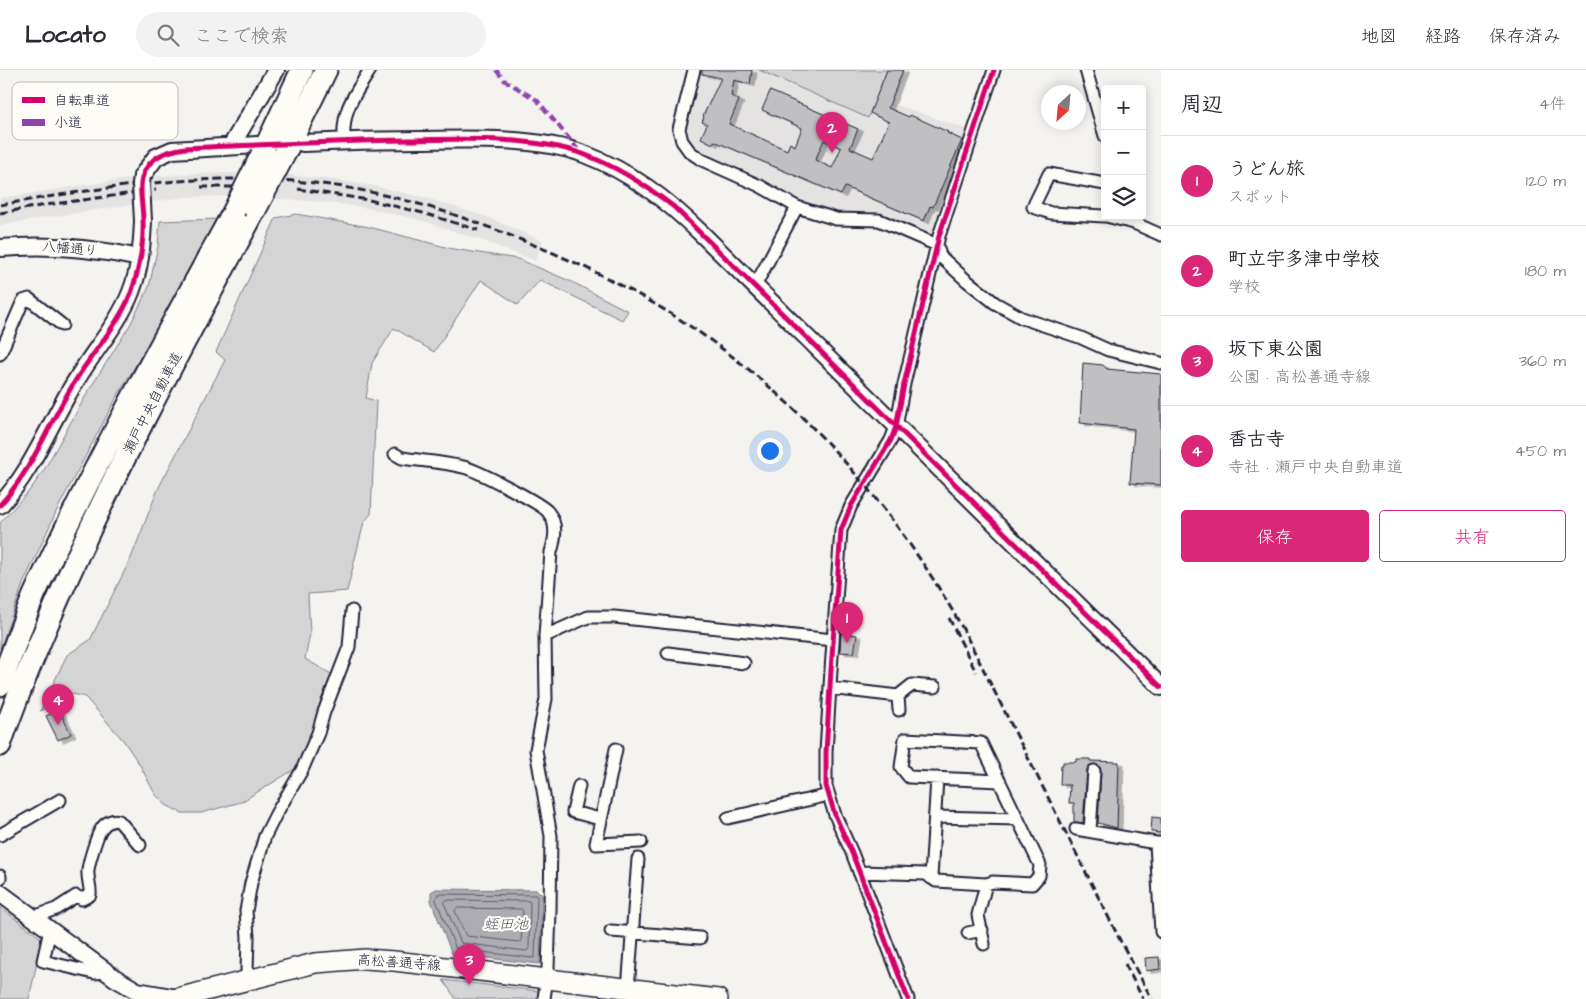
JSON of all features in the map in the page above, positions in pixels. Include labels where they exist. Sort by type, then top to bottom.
[{"type":"highway","name":"瀬戸中央自動車道","points":[[0,685],[34,595],[72,516],[234,210],[260,147],[302,70]]},
{"type":"highway","name":"瀬戸中央自動車道","points":[[3,737],[32,660],[84,540],[130,446],[255,210],[295,147],[326,70]]},
{"type":"main road","name":"高松善通寺線","points":[[178,999],[315,963],[365,959],[718,999]]},
{"type":"street","points":[[232,146],[276,70]]},
{"type":"street","points":[[344,141],[343,128],[346,112],[370,70]]},
{"type":"street","points":[[694,70],[680,118],[679,129],[682,141],[690,152],[702,160],[760,186],[797,207],[836,219],[880,220],[937,245]]},
{"type":"street","points":[[908,999],[835,814],[826,786],[826,752],[833,640],[842,530],[851,506],[891,440],[896,427],[906,375],[937,245],[994,70]]},
{"type":"street","points":[[1086,70],[1103,130]]},
{"type":"street","points":[[295,147],[344,141],[477,139],[514,141],[582,153],[636,180],[671,204],[1161,687]]},
{"type":"street","points":[[0,505],[21,480],[60,407],[125,305],[134,285],[140,258],[143,221],[142,176],[150,163],[162,153],[185,148],[260,147]]},
{"type":"street","points":[[1101,183],[1050,174],[1033,208],[1051,213],[1101,214]]},
{"type":"street","points":[[754,286],[797,207]]},
{"type":"street","points":[[1124,220],[1161,235]]},
{"type":"street","points":[[937,245],[940,256],[966,280],[995,303],[1022,318],[1079,337],[1108,350],[1161,363]]},
{"type":"street","name":"八幡通り","points":[[0,248],[59,247],[122,254],[140,258]]},
{"type":"street","points":[[0,354],[23,301],[29,298],[62,325]]},
{"type":"street","points":[[394,454],[402,458],[464,467],[504,485],[548,511],[555,528],[555,540],[551,552],[545,636],[546,699],[536,750],[551,836],[550,911],[544,999]]},
{"type":"street","points":[[251,979],[247,971],[248,937],[246,911],[254,874],[265,836],[302,770],[318,733],[324,712],[349,648],[352,611]]},
{"type":"street","points":[[545,636],[588,617],[614,617],[833,640]]},
{"type":"street","points":[[668,653],[744,663]]},
{"type":"street","points":[[687,667],[689,655]]},
{"type":"street","points":[[830,688],[898,696],[912,685],[935,687]]},
{"type":"street","points":[[898,696],[900,710]]},
{"type":"street","points":[[859,872],[926,874],[936,881],[1032,884],[1039,876],[1040,865],[1000,781],[981,743],[905,738],[900,767],[909,777],[1000,781]]},
{"type":"street","points":[[616,749],[596,844],[641,842]]},
{"type":"street","points":[[1090,831],[1094,772]]},
{"type":"street","points":[[931,878],[937,778]]},
{"type":"street","points":[[579,786],[573,812],[600,819]]},
{"type":"street","points":[[728,818],[829,796]]},
{"type":"street","points":[[0,835],[60,800]]},
{"type":"street","points":[[935,817],[1018,819]]},
{"type":"street","points":[[33,918],[56,909],[76,896],[82,899],[90,894],[88,872],[91,859],[102,828],[108,822],[119,821],[140,845]]},
{"type":"street","points":[[1076,829],[1158,843],[1161,932]]},
{"type":"street","points":[[628,988],[638,860]]},
{"type":"street","points":[[984,944],[978,914],[986,884]]},
{"type":"street","points":[[0,892],[106,972],[137,991],[178,999]]},
{"type":"street","points":[[50,930],[43,961],[94,973],[106,972]]},
{"type":"street","points":[[968,933],[982,930]]},
{"type":"street","points":[[611,931],[700,938]]},
{"type":"shaded area","points":[[699,70],[905,70],[892,103],[969,130],[934,238],[809,208],[688,145],[683,131]]},
{"type":"shaded area","points":[[759,70],[887,70],[868,118]]},
{"type":"shaded area","points":[[182,174],[280,174],[375,186],[426,198],[487,217],[543,241],[535,261],[481,240],[420,220],[367,208],[324,202],[229,196],[185,197],[0,226],[0,198],[111,181]]},
{"type":"shaded area","points":[[296,214],[369,227],[453,249],[518,259],[572,282],[628,311],[622,320],[540,280],[518,305],[481,280],[434,352],[394,328],[372,363],[366,398],[376,401],[371,514],[364,522],[347,591],[308,594],[310,634],[305,659],[333,675],[310,738],[295,769],[241,802],[201,813],[182,813],[166,805],[155,794],[140,765],[123,740],[85,697],[69,693],[40,711],[67,655],[90,640],[131,558],[158,489],[225,360],[216,352],[276,218]]},
{"type":"shaded area","points":[[220,219],[114,402],[57,510],[23,584],[0,649],[0,523],[30,490],[44,470],[89,390],[130,325],[149,287],[158,246],[160,221]]},
{"type":"shaded area","points":[[0,907],[41,938],[29,999],[0,999]]},
{"type":"shaded area","points":[[443,980],[539,991],[539,999],[456,999]]},
{"type":"water","name":"蛭田池","points":[[436,889],[537,890],[542,895],[540,964],[452,954],[431,901],[431,892]]},
{"type":"building","points":[[702,70],[752,70],[750,84],[734,80],[731,96],[739,100],[729,124],[787,150],[790,143],[795,146],[802,128],[762,110],[770,91],[858,129],[850,148],[873,158],[889,122],[870,113],[887,70],[903,70],[888,108],[909,117],[910,115],[962,140],[933,207],[930,206],[924,221],[845,187],[841,195],[714,141],[713,144],[701,138],[707,124],[702,122],[703,116],[721,78],[702,74]],"holes":[[[824,140],[841,148],[832,168],[815,160]]]},
{"type":"building","points":[[1083,363],[1103,365],[1107,369],[1161,374],[1161,485],[1130,483],[1134,429],[1080,423]]},
{"type":"building","points":[[841,633],[857,635],[854,653],[840,652]]},
{"type":"building","points":[[59,710],[71,734],[58,740],[46,716]]},
{"type":"building","points":[[1076,759],[1119,762],[1117,828],[1098,823],[1101,772],[1100,767],[1095,764],[1090,765],[1087,770],[1083,823],[1074,822],[1074,803],[1069,803],[1070,785],[1060,785],[1061,765],[1063,765],[1063,762],[1076,762]]},
{"type":"building","points":[[1152,817],[1161,818],[1161,833],[1151,832]]},
{"type":"building","points":[[1159,957],[1160,969],[1146,971],[1145,958]]},
{"type":"railway","points":[[0,205],[103,189],[172,181],[277,180],[307,182],[366,191],[452,214],[546,250],[636,293],[701,334],[747,368],[790,405],[830,445],[902,533],[934,580],[963,629],[1121,942],[1152,999]]},
{"type":"railway","points":[[201,187],[263,187]]},
{"type":"railway","points":[[298,189],[369,200],[423,213],[478,230]]},
{"type":"railway","points":[[0,213],[156,190]]},
{"type":"railway","points":[[949,618],[976,672]]},
{"type":"railway","points":[[1125,964],[1143,999]]},
{"type":"marked path","points":[[496,70],[504,80],[537,100],[581,153]]},
{"type":"cycle path","points":[[908,999],[852,853],[835,815],[826,786],[826,752],[841,530],[851,506],[891,440],[896,427],[904,384],[939,236],[994,70]]},
{"type":"cycle path","points":[[0,505],[23,475],[67,394],[117,321],[130,296],[138,269],[142,245],[143,215],[141,191],[143,175],[150,163],[160,155],[185,148],[297,143],[474,139],[542,144],[583,154],[607,164],[642,184],[674,207],[1161,687]]},
{"type":"place","name":"町立宇多津中学校","points":[[832,153]]},
{"type":"place","name":"うどん旅","points":[[847,643]]},
{"type":"place","name":"香古寺","points":[[58,725]]},
{"type":"place","name":"坂下東公園","points":[[469,985]]}]
